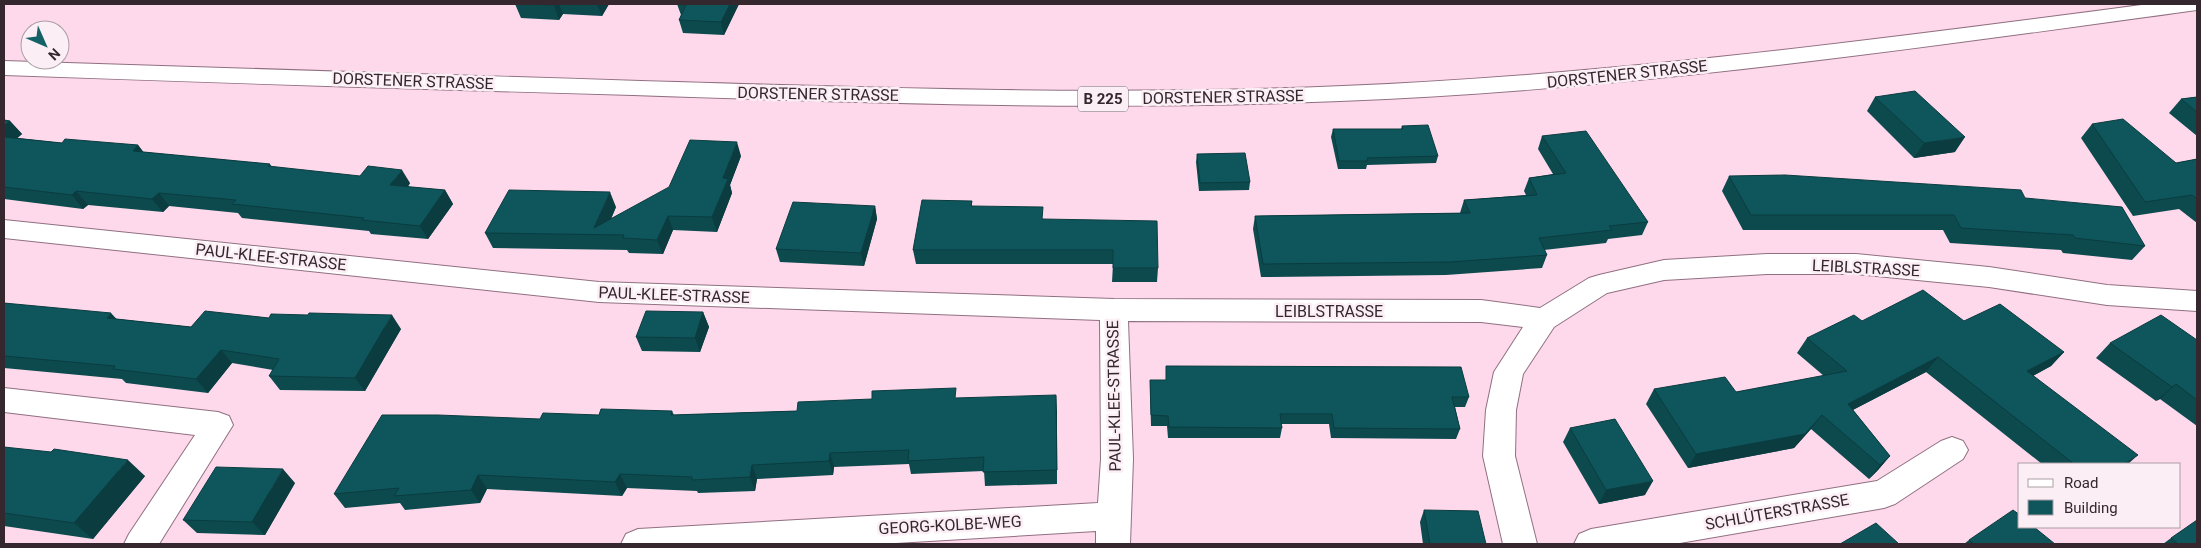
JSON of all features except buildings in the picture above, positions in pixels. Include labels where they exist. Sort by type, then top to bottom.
[{"type":"street","name":"DORSTENER STRASSE","points":[[4,68],[986,98],[1188,98],[1343,94],[1494,86],[1659,71],[1825,53],[2197,4]]},
{"type":"street","name":"PAUL-KLEE-STRASSE","points":[[4,229],[599,292],[1114,310],[1117,459],[1113,530]]},
{"type":"street","name":"LEIBLSTRASSE","points":[[1520,544],[1499,456],[1500,410],[1509,372],[1544,319],[1599,285],[1664,270],[1767,264],[1856,264],[1989,277],[2107,296],[2197,301]]},
{"type":"street","name":"LEIBLSTRASSE","points":[[1114,310],[1481,311],[1544,319]]},
{"type":"street","points":[[4,400],[218,425],[141,544]]},
{"type":"street","name":"SCHLÜTERSTRASSE","points":[[1591,544],[1884,494],[1952,450]]},
{"type":"street","name":"GEORG-KOLBE-WEG","points":[[638,544],[1113,530]]}]
